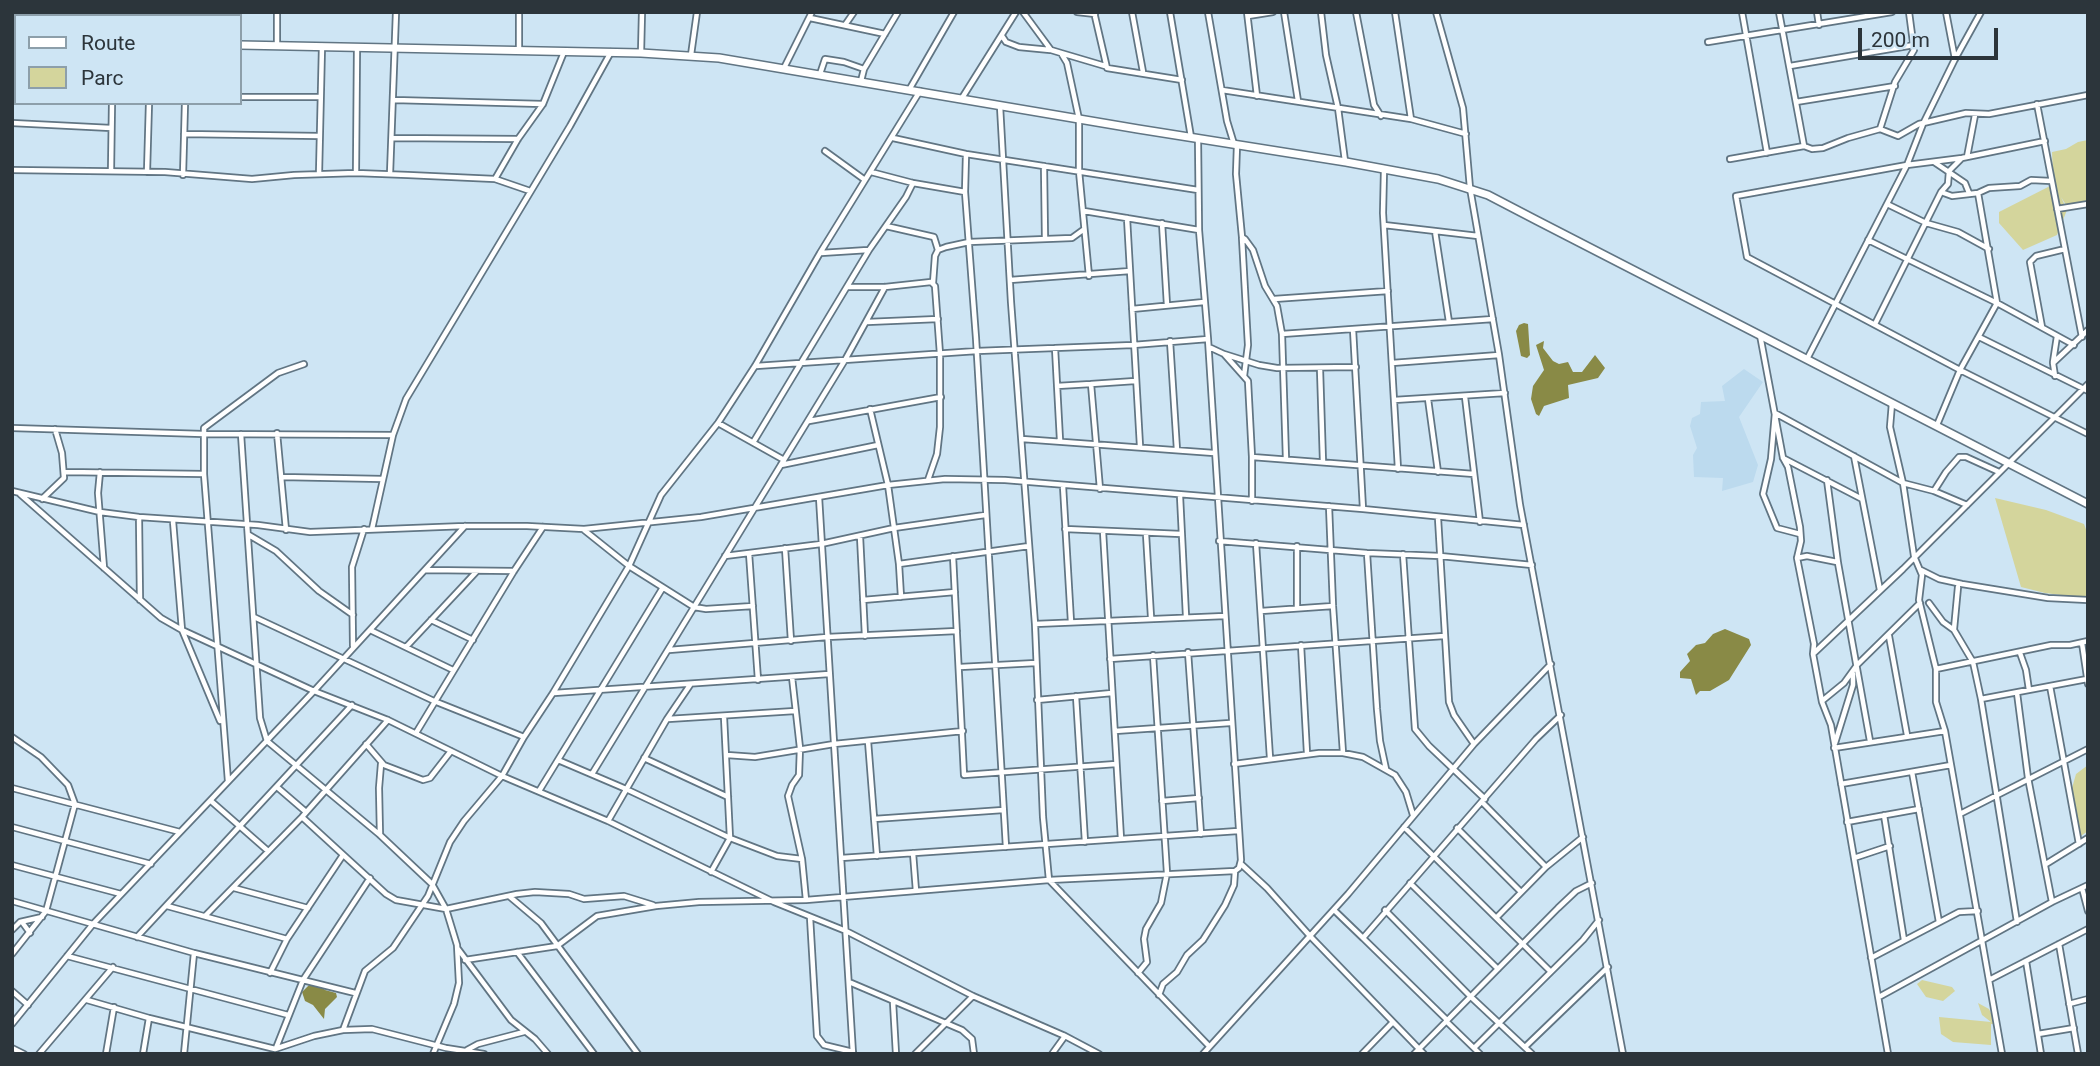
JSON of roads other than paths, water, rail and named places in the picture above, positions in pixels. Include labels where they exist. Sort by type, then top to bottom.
[{"type":"street","points":[[277,12],[277,45]]},
{"type":"street","points":[[390,174],[396,12]]},
{"type":"street","points":[[519,12],[519,50]]},
{"type":"street","points":[[641,53],[642,12]]},
{"type":"street","points":[[691,55],[697,12]]},
{"type":"street","points":[[845,25],[854,12]]},
{"type":"street","points":[[860,81],[864,69],[898,12]]},
{"type":"street","points":[[909,90],[954,12]]},
{"type":"street","points":[[962,98],[1016,12]]},
{"type":"street","points":[[1023,12],[1051,50]]},
{"type":"street","points":[[1077,12],[1095,13],[1106,67]]},
{"type":"street","points":[[1132,12],[1143,72]]},
{"type":"street","points":[[1170,12],[1195,138],[1241,864],[1424,1054]]},
{"type":"street","points":[[1209,12],[1222,90],[1236,145],[1247,309],[1248,362],[1244,376]]},
{"type":"street","points":[[1257,96],[1247,14],[1273,12]]},
{"type":"street","points":[[1283,12],[1298,102]]},
{"type":"street","points":[[1321,12],[1346,162]]},
{"type":"street","points":[[1356,12],[1374,105],[1381,116]]},
{"type":"street","points":[[1395,12],[1411,119]]},
{"type":"street","points":[[1436,12],[1463,108],[1470,188],[1499,355],[1524,525],[1608,967],[1621,1053]]},
{"type":"street","points":[[1742,12],[1767,153]]},
{"type":"street","points":[[1779,12],[1804,146]]},
{"type":"street","points":[[1817,12],[1819,25]]},
{"type":"street","points":[[1708,42],[1783,32],[1892,12]]},
{"type":"street","points":[[1880,129],[1895,86],[1912,56],[1914,45],[1909,12]]},
{"type":"street","points":[[1946,12],[1955,59]]},
{"type":"street","points":[[1807,359],[1907,165],[1923,124],[1981,12]]},
{"type":"street","points":[[784,68],[811,15],[885,34]]},
{"type":"street","points":[[1002,36],[1006,42],[1019,47],[1051,50],[1106,67],[1182,80]]},
{"type":"street","points":[[242,45],[691,55],[784,68],[1424,176],[1470,188],[1536,219],[2088,504]]},
{"type":"street","points":[[1790,66],[1914,45]]},
{"type":"street","points":[[319,174],[322,46]]},
{"type":"street","points":[[356,173],[357,47]]},
{"type":"street","points":[[495,179],[518,139],[543,104],[564,51]]},
{"type":"street","points":[[372,529],[393,435],[406,399],[611,52]]},
{"type":"street","points":[[1061,53],[1067,63],[1079,119],[1083,230],[1088,276]]},
{"type":"street","points":[[820,74],[825,59],[864,69]]},
{"type":"street","points":[[1796,102],[1895,86]]},
{"type":"street","points":[[1222,90],[1411,119],[1466,134]]},
{"type":"street","points":[[343,1030],[365,971],[393,948],[422,904],[450,842],[502,776],[629,566],[661,495],[718,422],[755,366],[820,253],[920,91]]},
{"type":"street","points":[[1730,159],[1804,146],[1812,149],[1823,148],[1880,129],[1898,136],[1923,124],[1966,113],[1975,115],[2088,96]]},
{"type":"street","points":[[242,97],[320,97]]},
{"type":"street","points":[[394,100],[543,104]]},
{"type":"street","points":[[1000,104],[1035,624],[1040,770],[1049,880],[1209,1046]]},
{"type":"street","points":[[2037,104],[2082,337]]},
{"type":"street","points":[[111,172],[112,105]]},
{"type":"street","points":[[147,172],[149,105]]},
{"type":"street","points":[[183,175],[185,105]]},
{"type":"street","points":[[1366,113],[1374,105]]},
{"type":"street","points":[[1875,324],[1941,192],[1948,184],[1949,172],[1964,157],[1975,115]]},
{"type":"street","points":[[12,123],[111,128]]},
{"type":"street","points":[[184,134],[319,136]]},
{"type":"street","points":[[392,138],[518,139]]},
{"type":"street","points":[[893,138],[966,155],[1198,190]]},
{"type":"street","points":[[2045,141],[1736,196],[1747,257],[2088,434]]},
{"type":"street","points":[[825,151],[865,180]]},
{"type":"street","points":[[966,155],[965,192],[1006,847]]},
{"type":"street","points":[[1933,162],[1965,183],[1969,193]]},
{"type":"street","points":[[1044,166],[1045,238]]},
{"type":"street","points":[[12,170],[147,172],[252,179],[319,174],[390,174],[495,179],[530,191]]},
{"type":"street","points":[[1384,170],[1384,225],[1398,469]]},
{"type":"street","points":[[871,172],[965,192]]},
{"type":"street","points":[[1941,192],[1948,196],[1989,188],[2020,187],[2031,180],[2051,181]]},
{"type":"street","points":[[754,441],[869,250],[913,183]]},
{"type":"street","points":[[1936,426],[1961,370],[1997,303],[1978,192]]},
{"type":"street","points":[[1887,204],[1926,223],[1958,232],[1989,249]]},
{"type":"street","points":[[2057,209],[2088,204]]},
{"type":"street","points":[[1084,211],[1199,230]]},
{"type":"street","points":[[1127,218],[1140,446]]},
{"type":"street","points":[[1162,223],[1167,305]]},
{"type":"street","points":[[1384,225],[1478,236]]},
{"type":"street","points":[[886,226],[934,237],[939,250]]},
{"type":"street","points":[[928,480],[937,454],[941,397],[938,319],[933,283],[935,256],[939,250],[970,243],[1072,238],[1083,230]]},
{"type":"street","points":[[1435,231],[1449,323]]},
{"type":"street","points":[[1242,237],[1252,250],[1265,286],[1274,299],[1282,334],[1286,459]]},
{"type":"street","points":[[1868,240],[1997,303],[2074,345]]},
{"type":"street","points":[[2042,328],[2030,262],[2036,256],[2064,249]]},
{"type":"street","points":[[820,253],[869,250]]},
{"type":"street","points":[[1010,280],[1130,271]]},
{"type":"street","points":[[848,287],[933,283]]},
{"type":"street","points":[[592,774],[845,360],[885,287]]},
{"type":"street","points":[[1274,299],[1388,291]]},
{"type":"street","points":[[1132,309],[1204,302]]},
{"type":"street","points":[[867,323],[938,319]]},
{"type":"street","points":[[1282,334],[1493,319]]},
{"type":"street","points":[[1353,329],[1363,509]]},
{"type":"street","points":[[2053,363],[2088,330]]},
{"type":"street","points":[[1760,334],[1800,534],[1797,558],[1814,644],[1813,654],[1822,702],[1831,725],[1888,1054]]},
{"type":"street","points":[[2055,376],[2053,363],[2057,336]]},
{"type":"street","points":[[1979,337],[2085,390]]},
{"type":"street","points":[[755,366],[977,351],[1208,340]]},
{"type":"street","points":[[1170,341],[1177,450]]},
{"type":"street","points":[[1055,348],[1060,440]]},
{"type":"street","points":[[1209,348],[1248,362],[1284,369],[1356,368]]},
{"type":"street","points":[[1224,354],[1248,381],[1252,501]]},
{"type":"street","points":[[1392,363],[1499,355]]},
{"type":"street","points":[[228,782],[203,434],[207,425],[231,410],[269,378],[304,364]]},
{"type":"street","points":[[1320,369],[1323,463]]},
{"type":"street","points":[[1057,386],[1135,381]]},
{"type":"street","points":[[1091,384],[1100,489]]},
{"type":"street","points":[[1813,654],[2085,390],[2088,384]]},
{"type":"street","points":[[1394,400],[1505,393]]},
{"type":"street","points":[[808,421],[941,397]]},
{"type":"street","points":[[1465,397],[1479,522]]},
{"type":"street","points":[[1428,399],[1438,472]]},
{"type":"street","points":[[1892,403],[1890,427],[1903,483],[1914,556],[1920,570],[1920,603],[1936,669],[1936,702],[1945,730],[1991,979],[2002,1054]]},
{"type":"street","points":[[870,409],[888,485],[901,597]]},
{"type":"street","points":[[1775,413],[1903,483],[1934,491],[1967,505]]},
{"type":"street","points":[[1775,413],[1763,495],[1777,528],[1800,534]]},
{"type":"street","points":[[718,422],[784,460]]},
{"type":"street","points":[[12,428],[203,434],[393,435]]},
{"type":"street","points":[[42,499],[49,490],[62,482],[65,472],[55,429]]},
{"type":"street","points":[[241,433],[260,718],[267,741],[327,789],[432,884],[446,909],[457,945],[465,960],[511,1020],[548,1054]]},
{"type":"street","points":[[277,433],[286,530]]},
{"type":"street","points":[[1022,439],[1214,453]]},
{"type":"street","points":[[780,466],[878,445]]},
{"type":"street","points":[[1854,455],[1880,590]]},
{"type":"street","points":[[1252,457],[1474,474]]},
{"type":"street","points":[[1934,491],[1959,457],[1966,457],[1999,472]]},
{"type":"street","points":[[1783,458],[1863,499]]},
{"type":"street","points":[[65,472],[204,474]]},
{"type":"street","points":[[100,472],[98,478],[104,569]]},
{"type":"street","points":[[281,477],[383,479]]},
{"type":"street","points":[[12,491],[100,512],[173,521],[248,524],[324,532],[465,526],[584,529],[754,510],[928,480],[984,480],[1329,506],[1524,525]]},
{"type":"street","points":[[1827,480],[1838,563],[1870,741]]},
{"type":"street","points":[[1063,486],[1071,622]]},
{"type":"street","points":[[19,494],[161,618],[182,630],[314,691],[388,720],[502,776],[608,821],[1099,1054]]},
{"type":"street","points":[[1180,496],[1186,616]]},
{"type":"street","points":[[810,917],[817,1036],[824,1045],[853,1053],[819,497]]},
{"type":"street","points":[[1329,506],[1343,753]]},
{"type":"street","points":[[725,556],[821,544],[894,528],[985,515]]},
{"type":"street","points":[[139,517],[140,600]]},
{"type":"street","points":[[1438,518],[1450,704],[1458,722],[1474,744]]},
{"type":"street","points":[[173,521],[182,630],[222,725]]},
{"type":"street","points":[[12,1024],[93,924],[314,691],[465,526]]},
{"type":"street","points":[[416,733],[543,527]]},
{"type":"street","points":[[353,647],[352,567],[364,529]]},
{"type":"street","points":[[584,529],[629,566],[694,607],[706,609],[753,606]]},
{"type":"street","points":[[1065,529],[1181,534]]},
{"type":"street","points":[[1103,531],[1121,839]]},
{"type":"street","points":[[1146,534],[1151,617]]},
{"type":"street","points":[[248,535],[276,551],[319,591],[353,615]]},
{"type":"street","points":[[860,536],[865,636]]},
{"type":"street","points":[[1219,541],[1532,565]]},
{"type":"street","points":[[1256,543],[1270,758]]},
{"type":"street","points":[[899,564],[1029,546]]},
{"type":"street","points":[[1297,546],[1297,608]]},
{"type":"street","points":[[785,548],[791,641]]},
{"type":"street","points":[[749,553],[758,680]]},
{"type":"street","points":[[1367,553],[1371,641],[1380,741],[1386,769]]},
{"type":"street","points":[[1403,554],[1415,729],[1546,867]]},
{"type":"street","points":[[953,556],[964,775],[1116,764]]},
{"type":"street","points":[[1797,558],[1816,557],[1838,563]]},
{"type":"street","points":[[424,570],[514,571]]},
{"type":"street","points":[[1920,570],[1939,579],[1962,584],[2048,598],[2088,600]]},
{"type":"street","points":[[406,647],[477,571]]},
{"type":"street","points":[[1954,630],[1958,587]]},
{"type":"street","points":[[539,791],[662,589]]},
{"type":"street","points":[[863,600],[955,592]]},
{"type":"street","points":[[1822,702],[1920,603]]},
{"type":"street","points":[[1930,603],[1943,622],[1954,630],[1973,662],[2017,922]]},
{"type":"street","points":[[1261,611],[1333,606]]},
{"type":"street","points":[[1035,624],[1225,615]]},
{"type":"street","points":[[254,617],[434,701],[524,737]]},
{"type":"street","points":[[431,620],[473,640]]},
{"type":"street","points":[[370,630],[453,670]]},
{"type":"street","points":[[670,650],[827,637],[957,631]]},
{"type":"street","points":[[1888,635],[1907,735]]},
{"type":"street","points":[[1110,659],[1444,636]]},
{"type":"street","points":[[1936,669],[2052,645],[2085,642],[2087,682],[1981,699]]},
{"type":"street","points":[[1814,644],[1822,644]]},
{"type":"street","points":[[1301,645],[1307,754]]},
{"type":"street","points":[[1188,652],[1201,834]]},
{"type":"street","points":[[2020,653],[2029,690]]},
{"type":"street","points":[[1138,972],[1147,962],[1144,939],[1146,929],[1161,903],[1167,873],[1153,655]]},
{"type":"street","points":[[960,667],[1036,663]]},
{"type":"street","points":[[1203,1054],[1334,910],[1452,768],[1551,663]]},
{"type":"street","points":[[1834,747],[1853,685],[1853,673]]},
{"type":"street","points":[[553,693],[829,674]]},
{"type":"street","points":[[792,677],[800,748],[799,775],[788,796],[802,859],[806,900]]},
{"type":"street","points":[[608,821],[667,719],[690,685]]},
{"type":"street","points":[[2050,686],[2079,844]]},
{"type":"street","points":[[2017,693],[2028,778],[2052,902]]},
{"type":"street","points":[[1037,700],[1112,694]]},
{"type":"street","points":[[1076,696],[1084,842]]},
{"type":"street","points":[[138,937],[352,705]]},
{"type":"street","points":[[667,719],[794,711]]},
{"type":"street","points":[[1363,937],[1457,828],[1561,715]]},
{"type":"street","points":[[712,872],[730,838],[724,717]]},
{"type":"street","points":[[205,916],[302,817],[388,720]]},
{"type":"street","points":[[1115,731],[1230,723]]},
{"type":"street","points":[[1834,747],[1945,730]]},
{"type":"street","points":[[727,755],[755,757],[800,748],[963,732]]},
{"type":"street","points":[[12,737],[41,757],[68,785],[75,804],[63,840],[46,911],[12,954]]},
{"type":"street","points":[[868,741],[877,856]]},
{"type":"street","points":[[366,744],[381,763],[427,780],[451,751]]},
{"type":"street","points":[[1960,814],[2088,749]]},
{"type":"street","points":[[1234,764],[1307,754],[1343,753],[1363,757],[1386,769],[1403,785],[1413,816]]},
{"type":"street","points":[[644,758],[728,797]]},
{"type":"street","points":[[558,760],[730,838],[777,856],[802,859]]},
{"type":"street","points":[[380,835],[381,763]]},
{"type":"street","points":[[1841,784],[1951,765]]},
{"type":"street","points":[[1912,772],[1940,922]]},
{"type":"street","points":[[277,787],[306,812]]},
{"type":"street","points":[[12,788],[180,832]]},
{"type":"street","points":[[1162,801],[1199,797]]},
{"type":"street","points":[[211,801],[268,852]]},
{"type":"street","points":[[1847,822],[1919,809]]},
{"type":"street","points":[[874,819],[1003,810]]},
{"type":"street","points":[[1884,815],[1904,940]]},
{"type":"street","points":[[302,817],[392,899],[446,909],[536,892],[569,894],[584,899],[617,895],[656,906]]},
{"type":"street","points":[[12,827],[151,864]]},
{"type":"street","points":[[1404,827],[1550,971]]},
{"type":"street","points":[[1457,828],[1521,892]]},
{"type":"street","points":[[841,858],[1238,831]]},
{"type":"street","points":[[1497,917],[1546,867],[1583,837]]},
{"type":"street","points":[[2046,864],[2088,838]]},
{"type":"street","points":[[1854,858],[1890,846]]},
{"type":"street","points":[[913,853],[916,891]]},
{"type":"street","points":[[270,973],[287,939],[343,855]]},
{"type":"street","points":[[1158,995],[1163,984],[1177,972],[1187,955],[1203,940],[1225,905],[1234,885],[1235,871],[1241,864]]},
{"type":"street","points":[[12,865],[121,894]]},
{"type":"street","points":[[465,960],[557,946],[597,916],[656,906],[699,902],[774,902],[1001,886],[1049,880],[1235,871]]},
{"type":"street","points":[[275,1049],[303,980],[370,878]]},
{"type":"street","points":[[1410,883],[1498,969]]},
{"type":"street","points":[[1414,1054],[1576,891],[1592,883]]},
{"type":"street","points":[[1878,997],[2085,886],[2088,911]]},
{"type":"street","points":[[233,888],[308,908]]},
{"type":"street","points":[[509,896],[541,923],[638,1054]]},
{"type":"street","points":[[12,901],[194,953],[355,993]]},
{"type":"street","points":[[166,906],[287,939]]},
{"type":"street","points":[[1334,910],[1479,1054]]},
{"type":"street","points":[[1385,910],[1532,1054]]},
{"type":"street","points":[[1871,958],[1959,912],[1978,911]]},
{"type":"street","points":[[13,927],[43,917]]},
{"type":"street","points":[[1474,1048],[1580,943],[1599,920]]},
{"type":"street","points":[[22,922],[30,933]]},
{"type":"street","points":[[1991,979],[2088,929]]},
{"type":"street","points":[[2059,944],[2078,1054]]},
{"type":"street","points":[[433,1054],[454,1004],[459,983],[457,945]]},
{"type":"street","points":[[516,951],[594,1054]]},
{"type":"street","points":[[184,1054],[194,953]]},
{"type":"street","points":[[67,956],[288,1014]]},
{"type":"street","points":[[2026,961],[2041,1054]]},
{"type":"street","points":[[39,1054],[113,967]]},
{"type":"street","points":[[1525,1047],[1608,967]]},
{"type":"street","points":[[849,982],[970,1036],[974,1054]]},
{"type":"street","points":[[12,991],[28,1004]]},
{"type":"street","points":[[915,1054],[973,996]]},
{"type":"street","points":[[2070,1004],[2088,999]]},
{"type":"street","points":[[87,1000],[275,1049],[314,1036],[358,1027],[484,1054]]},
{"type":"street","points":[[893,1002],[896,1054]]},
{"type":"street","points":[[106,1054],[114,1007]]},
{"type":"street","points":[[143,1054],[149,1018]]},
{"type":"street","points":[[1362,1054],[1394,1022]]},
{"type":"street","points":[[2038,1034],[2074,1028]]},
{"type":"street","points":[[467,1052],[478,1044],[525,1032]]},
{"type":"street","points":[[1052,1054],[1065,1036]]},
{"type":"street","points":[[12,1048],[24,1054]]}]
